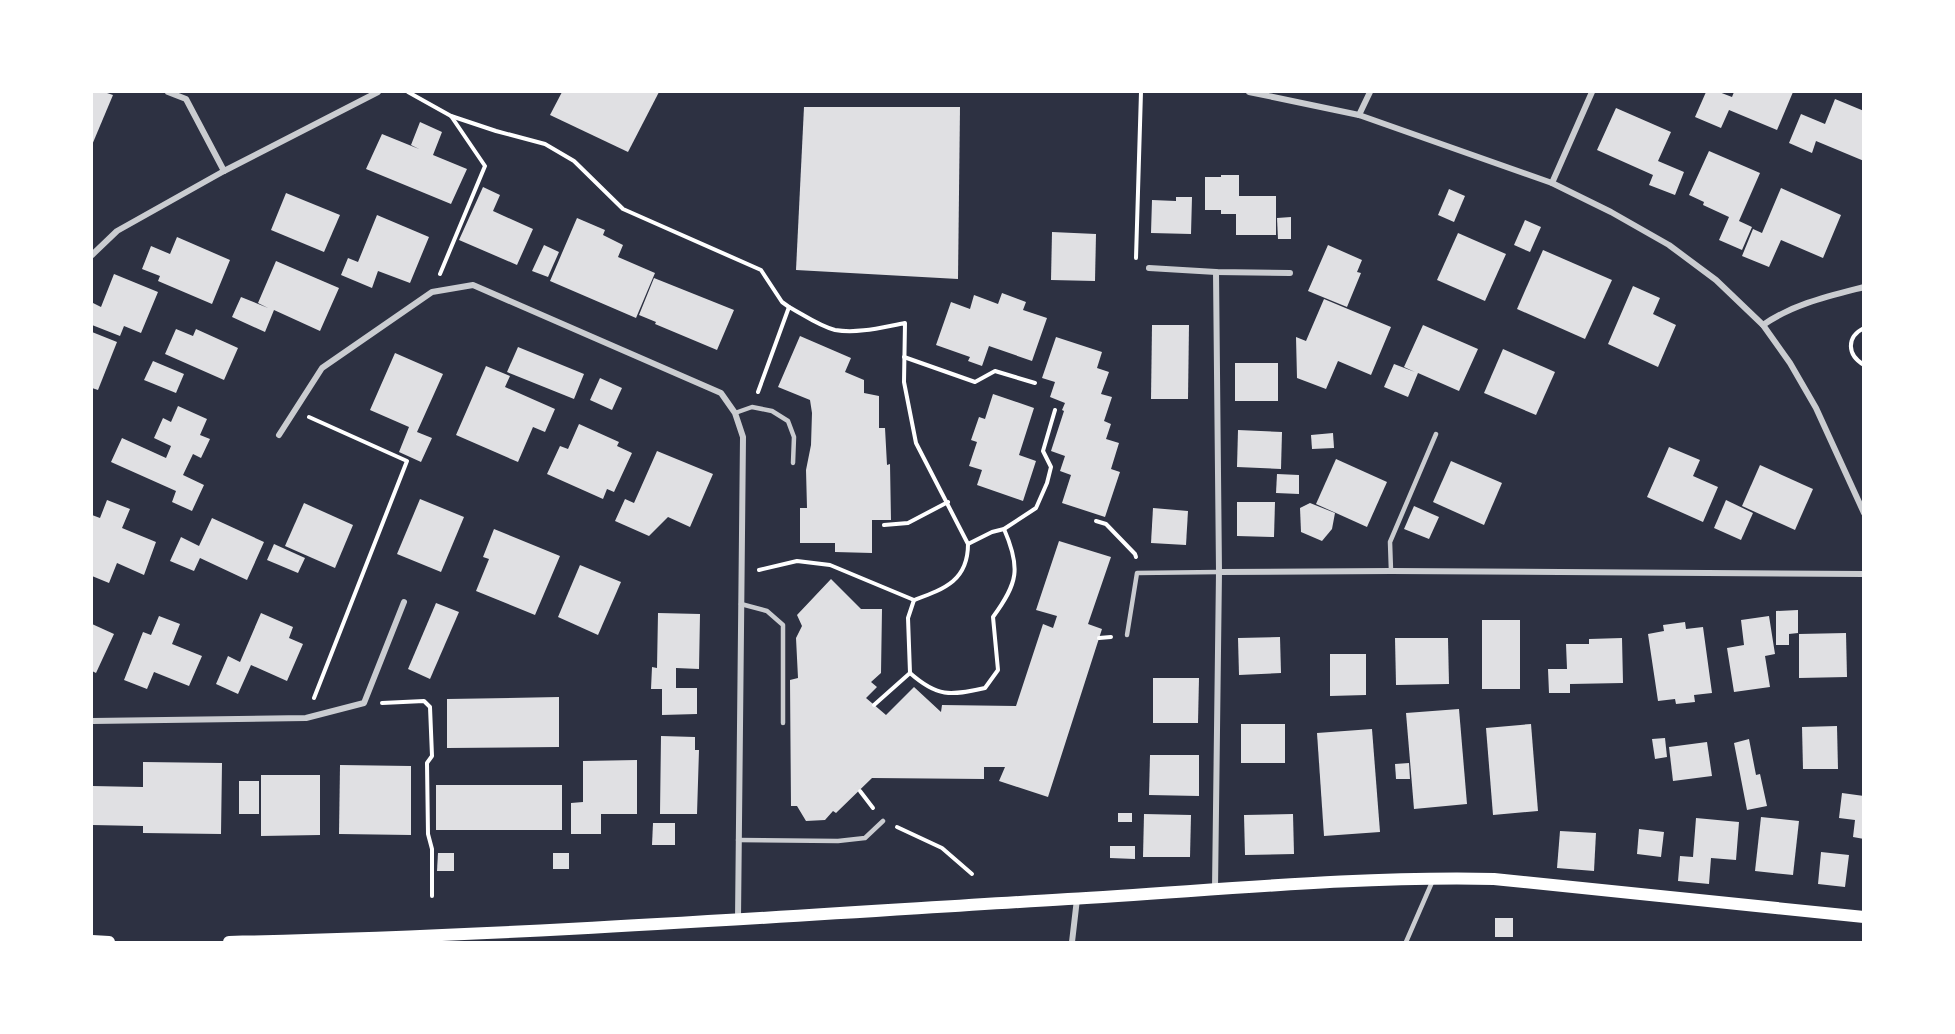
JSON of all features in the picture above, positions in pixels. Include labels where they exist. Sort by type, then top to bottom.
[{"type":"main road","points":[[229,942],[518,932],[1434,877],[1494,879],[1863,917]]},
{"type":"main road","points":[[92,941],[110,942]]},
{"type":"street","points":[[168,92],[186,99],[224,171]]},
{"type":"street","points":[[92,255],[117,231],[224,171],[378,92]]},
{"type":"street","points":[[1249,92],[1359,115],[1552,183],[1611,212],[1669,245],[1716,279],[1763,325],[1790,363],[1816,408],[1863,513]]},
{"type":"street","points":[[1359,115],[1370,92]]},
{"type":"street","points":[[1552,183],[1592,92]]},
{"type":"street","points":[[1149,268],[1290,273]]},
{"type":"street","points":[[1215,889],[1219,572],[1216,272]]},
{"type":"street","points":[[279,435],[322,368],[432,292],[473,285],[721,393],[735,413],[743,437],[738,919]]},
{"type":"street","points":[[1763,325],[1776,316],[1799,306],[1863,287]]},
{"type":"street","points":[[1219,572],[1863,574]]},
{"type":"street","points":[[92,721],[306,718],[364,703],[404,602]]},
{"type":"street","points":[[1072,942],[1077,899]]},
{"type":"lane","points":[[735,413],[752,407],[772,411],[788,421],[794,437],[793,464]]},
{"type":"lane","points":[[1391,571],[1390,542],[1436,434]]},
{"type":"lane","points":[[1127,635],[1137,573],[1219,572]]},
{"type":"lane","points":[[741,604],[767,612],[783,625],[783,723]]},
{"type":"lane","points":[[738,840],[838,841],[866,838],[884,821]]},
{"type":"lane","points":[[1406,942],[1434,877]]},
{"type":"path","points":[[408,92],[452,116],[545,144],[574,161],[623,209],[761,270],[782,302],[812,321],[835,330],[865,331],[905,323],[903,382],[916,444],[968,544],[968,557],[960,575],[944,589],[914,600],[830,565],[797,561],[742,574]]},
{"type":"path","points":[[1141,92],[1136,266],[1149,268]]},
{"type":"path","points":[[432,292],[485,166],[452,116]]},
{"type":"path","points":[[752,407],[789,307]]},
{"type":"path","points":[[1863,328],[1852,337],[1850,345],[1852,354],[1857,361],[1863,364]]},
{"type":"path","points":[[904,357],[975,382],[995,371],[1035,383]]},
{"type":"path","points":[[968,544],[992,532],[1004,529],[1036,508],[1051,467],[1042,452],[1055,410]]},
{"type":"path","points":[[295,411],[407,461],[306,718]]},
{"type":"path","points":[[884,525],[908,523],[948,502]]},
{"type":"path","points":[[1096,521],[1106,524],[1135,554],[1137,573]]},
{"type":"path","points":[[914,600],[908,618],[910,673],[926,687],[944,693],[965,693],[985,688],[998,670],[993,617],[1009,596],[1016,564],[1004,529]]},
{"type":"path","points":[[874,705],[910,673]]},
{"type":"path","points":[[364,703],[424,701],[430,707],[432,756],[427,763],[432,896]]},
{"type":"path","points":[[860,790],[884,821],[942,848],[972,874]]},
{"type":"building","points":[[92,92],[113,95],[92,145]]},
{"type":"building","points":[[562,92],[659,92],[628,152],[550,115]]},
{"type":"building","points":[[1706,92],[1719,92],[1732,97],[1734,92],[1793,92],[1777,130],[1729,110],[1721,128],[1695,117]]},
{"type":"building","points":[[1835,99],[1864,111],[1864,161],[1816,141],[1812,153],[1789,143],[1801,114],[1825,124]]},
{"type":"building","points":[[804,107],[960,107],[958,279],[796,270]]},
{"type":"building","points":[[1616,108],[1671,132],[1658,161],[1684,172],[1675,195],[1649,185],[1653,175],[1597,150]]},
{"type":"building","points":[[420,122],[442,132],[433,155],[467,169],[451,204],[366,169],[382,134],[419,149],[411,145]]},
{"type":"building","points":[[1709,151],[1760,173],[1739,221],[1752,227],[1742,250],[1719,240],[1729,217],[1703,205],[1704,202],[1689,195]]},
{"type":"building","points":[[1221,175],[1239,175],[1239,196],[1276,196],[1276,235],[1236,235],[1236,214],[1221,214],[1221,210],[1205,210],[1205,177],[1221,177]]},
{"type":"building","points":[[483,187],[500,195],[493,211],[533,229],[517,265],[459,240]]},
{"type":"building","points":[[1781,188],[1841,215],[1823,258],[1781,240],[1769,267],[1742,256],[1753,229],[1762,233]]},
{"type":"building","points":[[1449,189],[1465,196],[1454,222],[1438,215]]},
{"type":"building","points":[[286,193],[340,215],[324,252],[271,230]]},
{"type":"building","points":[[1176,197],[1192,197],[1191,234],[1151,233],[1152,200],[1176,201]]},
{"type":"building","points":[[377,215],[429,237],[410,283],[378,271],[372,288],[341,275],[348,258],[358,262]]},
{"type":"building","points":[[1291,217],[1291,239],[1278,239],[1277,218]]},
{"type":"building","points":[[577,218],[605,230],[603,235],[623,245],[618,257],[655,273],[636,318],[550,281]]},
{"type":"building","points":[[1525,220],[1541,227],[1530,252],[1514,245]]},
{"type":"building","points":[[1052,232],[1096,234],[1095,281],[1051,280]]},
{"type":"building","points":[[1458,233],[1506,254],[1485,301],[1437,280]]},
{"type":"building","points":[[177,237],[230,260],[212,304],[158,281],[160,276],[142,269],[151,246],[170,254]]},
{"type":"building","points":[[544,245],[559,252],[548,277],[532,271]]},
{"type":"building","points":[[1328,245],[1362,260],[1357,272],[1361,273],[1347,307],[1308,291]]},
{"type":"building","points":[[1543,250],[1612,280],[1585,339],[1517,309]]},
{"type":"building","points":[[276,261],[339,288],[320,331],[274,310],[265,332],[232,317],[241,297],[268,308],[258,303]]},
{"type":"building","points":[[114,274],[158,292],[141,333],[124,326],[120,336],[92,325],[93,303],[101,307]]},
{"type":"building","points":[[654,278],[734,310],[717,350],[639,315]]},
{"type":"building","points":[[1633,286],[1660,298],[1653,314],[1676,325],[1658,367],[1608,344]]},
{"type":"building","points":[[1002,293],[1026,302],[1023,310],[1047,318],[1032,361],[989,346],[982,366],[968,361],[970,357],[936,345],[951,302],[970,309],[974,295],[998,304]]},
{"type":"building","points":[[1324,299],[1391,327],[1371,375],[1338,361],[1326,389],[1297,378],[1296,337],[1306,341]]},
{"type":"building","points":[[1152,325],[1189,325],[1188,399],[1151,399]]},
{"type":"building","points":[[1423,325],[1478,349],[1459,391],[1418,373],[1408,397],[1384,387],[1394,364],[1415,372],[1404,367]]},
{"type":"building","points":[[176,329],[193,336],[196,329],[238,348],[224,380],[165,354]]},
{"type":"building","points":[[92,332],[117,342],[98,390],[92,388]]},
{"type":"building","points":[[800,336],[851,358],[845,372],[864,380],[864,393],[879,396],[879,428],[885,428],[887,465],[890,464],[891,520],[872,520],[872,553],[835,552],[835,543],[800,543],[800,508],[807,508],[806,470],[811,445],[812,413],[810,400],[778,387]]},
{"type":"building","points":[[1056,337],[1102,352],[1097,368],[1109,372],[1101,394],[1112,397],[1104,421],[1111,424],[1106,439],[1119,443],[1111,469],[1120,472],[1105,517],[1062,503],[1071,475],[1060,471],[1065,456],[1051,451],[1065,403],[1050,397],[1055,382],[1042,378]]},
{"type":"building","points":[[518,347],[584,374],[574,399],[507,372]]},
{"type":"building","points":[[1503,349],[1555,372],[1536,415],[1484,393]]},
{"type":"building","points":[[395,353],[443,374],[417,432],[432,438],[421,462],[399,452],[409,427],[370,410]]},
{"type":"building","points":[[153,361],[184,374],[176,393],[144,380]]},
{"type":"building","points":[[1235,363],[1278,363],[1278,401],[1235,401]]},
{"type":"building","points":[[486,366],[510,376],[505,387],[555,409],[545,432],[533,427],[518,462],[456,435]]},
{"type":"building","points":[[600,378],[622,388],[612,410],[590,400]]},
{"type":"building","points":[[993,394],[1034,408],[1019,455],[1036,461],[1023,501],[977,485],[982,470],[969,466],[977,442],[971,440],[979,417],[985,419]]},
{"type":"building","points":[[178,406],[207,419],[200,435],[210,439],[201,458],[193,454],[183,475],[204,485],[192,511],[172,502],[176,491],[111,462],[122,438],[166,458],[171,446],[154,438],[163,418],[171,422]]},
{"type":"building","points":[[579,424],[619,442],[617,446],[632,453],[614,492],[607,489],[603,499],[547,474],[560,446],[568,449]]},
{"type":"building","points":[[1238,430],[1282,432],[1281,469],[1237,467]]},
{"type":"building","points":[[1333,433],[1334,448],[1312,449],[1311,435]]},
{"type":"building","points":[[1669,447],[1700,460],[1693,476],[1718,487],[1703,522],[1647,497]]},
{"type":"building","points":[[657,451],[713,474],[690,527],[668,517],[649,536],[615,521],[625,499],[634,503]]},
{"type":"building","points":[[1336,459],[1387,482],[1367,527],[1316,504]]},
{"type":"building","points":[[1451,461],[1502,483],[1484,525],[1433,502]]},
{"type":"building","points":[[1760,465],[1813,489],[1795,530],[1742,506]]},
{"type":"building","points":[[1277,474],[1299,475],[1299,494],[1276,493]]},
{"type":"building","points":[[420,499],[464,517],[441,572],[397,554]]},
{"type":"building","points":[[107,500],[130,509],[122,528],[156,542],[144,575],[117,563],[109,583],[92,576],[92,515],[100,518]]},
{"type":"building","points":[[1726,500],[1753,513],[1741,540],[1714,528]]},
{"type":"building","points":[[1237,502],[1275,502],[1274,537],[1237,536]]},
{"type":"building","points":[[304,503],[353,525],[335,568],[285,546]]},
{"type":"building","points":[[1310,503],[1335,513],[1332,529],[1322,541],[1301,532],[1300,508]]},
{"type":"building","points":[[1414,506],[1439,517],[1429,539],[1404,529]]},
{"type":"building","points":[[1153,508],[1188,511],[1186,545],[1151,543]]},
{"type":"building","points":[[212,518],[264,542],[247,580],[200,558],[194,571],[170,561],[181,537],[199,546]]},
{"type":"building","points":[[494,529],[560,556],[535,615],[476,591],[489,559],[483,557]]},
{"type":"building","points":[[1059,541],[1111,557],[1088,624],[1102,629],[1048,797],[999,781],[1005,767],[984,767],[984,779],[872,778],[836,813],[833,811],[825,820],[806,821],[797,806],[791,806],[790,680],[798,678],[796,638],[802,626],[797,615],[831,579],[861,609],[882,609],[881,673],[871,682],[877,687],[866,698],[886,715],[914,687],[941,712],[942,705],[1016,706],[1043,624],[1053,628],[1057,616],[1036,610]]},
{"type":"building","points":[[274,544],[305,558],[298,573],[267,560]]},
{"type":"building","points":[[580,565],[621,582],[598,635],[558,617]]},
{"type":"building","points":[[436,603],[459,612],[430,679],[408,669]]},
{"type":"building","points":[[1798,610],[1798,633],[1789,634],[1789,645],[1776,645],[1776,611]]},
{"type":"building","points":[[261,613],[293,627],[289,638],[303,644],[287,681],[251,665],[238,694],[216,684],[228,656],[240,662]]},
{"type":"building","points":[[658,613],[700,614],[699,669],[676,668],[676,688],[697,688],[697,714],[662,715],[662,689],[651,689],[652,667],[657,668]]},
{"type":"building","points":[[159,616],[180,624],[172,644],[202,656],[189,686],[154,672],[147,689],[124,680],[143,632],[151,635]]},
{"type":"building","points":[[1769,616],[1775,654],[1765,656],[1770,687],[1734,692],[1727,648],[1744,645],[1741,620]]},
{"type":"building","points":[[1482,620],[1520,620],[1520,689],[1482,689]]},
{"type":"building","points":[[1685,622],[1686,629],[1703,627],[1712,693],[1694,695],[1695,702],[1676,704],[1675,699],[1658,701],[1648,634],[1664,631],[1663,625]]},
{"type":"building","points":[[92,624],[114,634],[96,673],[92,671]]},
{"type":"building","points":[[1846,633],[1847,677],[1799,678],[1799,634]]},
{"type":"building","points":[[1280,637],[1281,673],[1239,675],[1238,638]]},
{"type":"building","points":[[1395,638],[1448,638],[1449,684],[1396,685]]},
{"type":"building","points":[[1622,638],[1623,683],[1570,684],[1570,693],[1549,693],[1548,669],[1567,669],[1566,644],[1589,644],[1589,639]]},
{"type":"building","points":[[1330,654],[1366,654],[1366,695],[1330,696]]},
{"type":"building","points":[[1153,678],[1199,678],[1198,723],[1153,723]]},
{"type":"building","points":[[559,697],[559,747],[447,748],[447,699]]},
{"type":"building","points":[[1459,709],[1467,804],[1414,809],[1406,713]]},
{"type":"building","points":[[1241,724],[1285,724],[1285,763],[1241,763]]},
{"type":"building","points":[[1531,724],[1538,811],[1493,815],[1486,728]]},
{"type":"building","points":[[1837,726],[1838,769],[1803,769],[1802,727]]},
{"type":"building","points":[[1372,729],[1380,832],[1324,836],[1317,733]]},
{"type":"building","points":[[661,736],[695,737],[695,750],[699,750],[697,814],[660,814]]},
{"type":"building","points":[[1665,738],[1667,757],[1655,759],[1652,739]]},
{"type":"building","points":[[1749,739],[1756,775],[1760,774],[1767,806],[1747,810],[1734,743]]},
{"type":"building","points":[[1707,742],[1712,776],[1673,781],[1669,747]]},
{"type":"building","points":[[1150,755],[1199,755],[1199,796],[1149,795]]},
{"type":"building","points":[[637,760],[637,814],[601,814],[601,834],[571,834],[571,803],[583,802],[583,761]]},
{"type":"building","points":[[143,762],[222,763],[221,834],[143,833],[143,826],[92,825],[92,786],[143,787]]},
{"type":"building","points":[[1409,763],[1410,779],[1396,779],[1395,764]]},
{"type":"building","points":[[340,765],[411,766],[411,835],[339,834]]},
{"type":"building","points":[[261,775],[320,775],[320,835],[261,836]]},
{"type":"building","points":[[239,781],[259,781],[259,814],[239,814]]},
{"type":"building","points":[[436,785],[562,785],[562,830],[436,830]]},
{"type":"building","points":[[1842,793],[1864,796],[1864,839],[1853,837],[1855,820],[1839,818]]},
{"type":"building","points":[[1118,813],[1132,813],[1132,822],[1118,822]]},
{"type":"building","points":[[1144,814],[1191,815],[1190,857],[1143,857]]},
{"type":"building","points":[[1293,814],[1294,854],[1245,855],[1244,815]]},
{"type":"building","points":[[1761,817],[1799,821],[1793,875],[1755,871]]},
{"type":"building","points":[[1696,818],[1739,822],[1736,860],[1711,858],[1709,884],[1678,881],[1680,856],[1693,857]]},
{"type":"building","points":[[653,823],[675,823],[675,845],[652,845]]},
{"type":"building","points":[[1639,829],[1664,832],[1661,857],[1637,854]]},
{"type":"building","points":[[1560,831],[1596,833],[1594,871],[1557,868]]},
{"type":"building","points":[[1110,846],[1135,846],[1135,859],[1110,858]]},
{"type":"building","points":[[1821,852],[1849,855],[1845,887],[1818,884]]},
{"type":"building","points":[[438,853],[454,853],[454,871],[437,871]]},
{"type":"building","points":[[553,853],[569,853],[569,869],[553,869]]},
{"type":"building","points":[[1495,918],[1513,918],[1513,937],[1495,937]]}]
